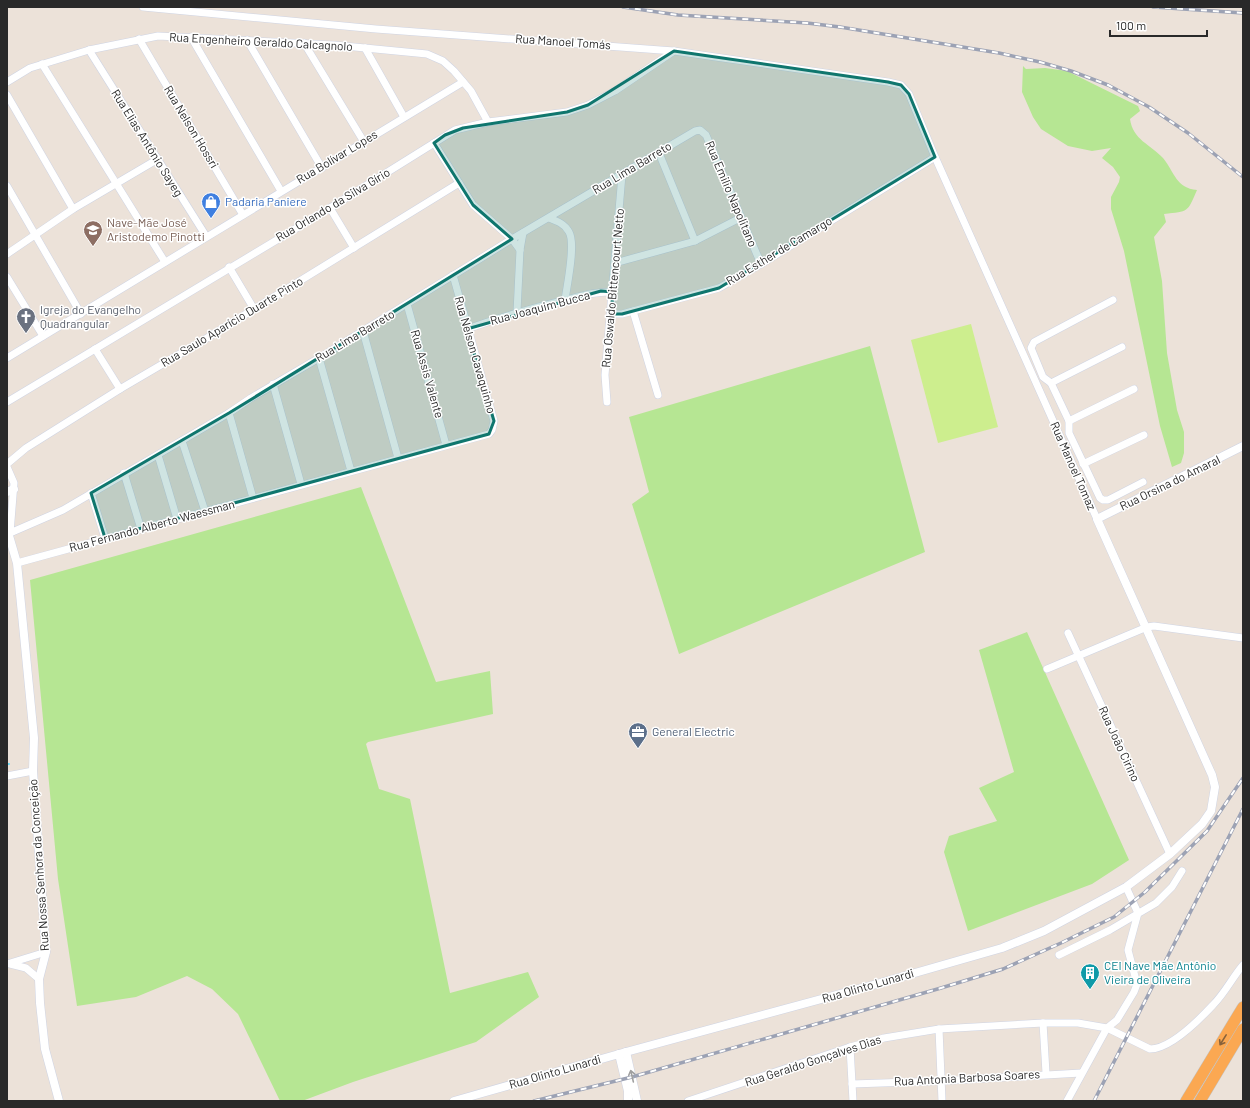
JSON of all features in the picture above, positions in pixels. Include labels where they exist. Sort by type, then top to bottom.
[{"type":"highway","points":[[1186,1101],[1243,1007]]},
{"type":"highway","points":[[1200,1101],[1243,1029]]},
{"type":"highway","points":[[1234,1044],[1243,1034]]},
{"type":"street","name":"Rua Manoel Tomás","points":[[144,7],[376,29],[674,51],[782,65],[895,83],[901,86],[909,94],[935,157]]},
{"type":"street","name":"Rua Engenheiro Geraldo Calcagnolo","points":[[7,82],[42,64],[88,50],[158,36],[304,43],[365,48],[427,54],[442,61],[454,71],[480,104],[488,122]]},
{"type":"street","points":[[191,37],[281,191]]},
{"type":"street","name":"Rua Nelson Hossri","points":[[139,39],[243,215]]},
{"type":"street","points":[[247,40],[322,168]]},
{"type":"street","points":[[304,43],[364,142]]},
{"type":"street","points":[[365,48],[404,117]]},
{"type":"street","name":"Rua Elias Antônio Sayeg","points":[[88,50],[206,236]]},
{"type":"street","name":"Rua Orlando da Silva Gírio","points":[[7,402],[230,266],[330,208],[455,130],[488,122],[567,112],[588,105],[615,91],[674,51]]},
{"type":"street","points":[[42,64],[165,262]]},
{"type":"street","name":"Rua Bolívar Lopes","points":[[7,358],[206,236],[322,168],[463,82]]},
{"type":"street","points":[[7,95],[73,209]]},
{"type":"street","name":"Rua Emilio Napolitano","points":[[695,131],[700,130],[706,135],[760,264]]},
{"type":"street","name":"Rua Lima Barreto","points":[[8,531],[63,510],[124,473],[158,455],[230,413],[273,384],[319,358],[512,239],[695,131]]},
{"type":"street","points":[[434,143],[459,184],[474,204],[512,239],[520,250]]},
{"type":"street","points":[[659,153],[695,241]]},
{"type":"street","name":"Rua Esther de Camargo","points":[[611,314],[633,312],[719,288],[935,157]]},
{"type":"street","name":"Rua Manoel Tomaz","points":[[935,157],[1147,627],[1212,775]]},
{"type":"street","points":[[7,254],[73,209],[158,160]]},
{"type":"street","name":"Rua Oswaldo Bittencourt Netto","points":[[607,402],[606,375],[622,175]]},
{"type":"street","name":"Rua Saulo Aparício Duarte Pinto","points":[[7,464],[26,448],[120,389],[254,310],[459,184]]},
{"type":"street","points":[[7,186],[81,314]]},
{"type":"street","points":[[330,208],[354,248]]},
{"type":"street","points":[[557,213],[559,222]]},
{"type":"street","points":[[549,218],[559,222],[566,228],[572,238],[565,300]]},
{"type":"street","points":[[615,263],[695,241],[740,218]]},
{"type":"street","points":[[517,312],[520,250],[523,233]]},
{"type":"street","points":[[230,266],[254,310]]},
{"type":"street","name":"Rua Nelson Cavaquinho","points":[[453,275],[467,329],[494,420],[492,430],[489,434]]},
{"type":"street","points":[[7,277],[43,336]]},
{"type":"street","name":"Rua Joaquim Bucca","points":[[467,329],[517,312],[601,291],[613,292]]},
{"type":"street","points":[[1113,300],[1032,344],[1031,348],[1043,377],[1052,383],[1069,421],[1069,433],[1083,464],[1103,500],[1108,500],[1143,482]]},
{"type":"street","name":"Rua Assis Valente","points":[[407,304],[446,445]]},
{"type":"street","points":[[633,312],[658,395]]},
{"type":"street","points":[[363,331],[398,458]]},
{"type":"street","points":[[1052,383],[1122,347]]},
{"type":"street","points":[[95,349],[120,389]]},
{"type":"street","points":[[319,358],[351,471]]},
{"type":"street","points":[[273,384],[301,484]]},
{"type":"street","points":[[1069,421],[1134,389]]},
{"type":"street","points":[[1051,417],[1064,412]]},
{"type":"street","points":[[230,413],[253,498]]},
{"type":"street","name":"Rua Fernando Alberto Waessman","points":[[17,563],[301,484],[489,434]]},
{"type":"street","points":[[1083,464],[1144,435]]},
{"type":"street","points":[[182,441],[205,511]]},
{"type":"street","name":"Rua Orsina do Amaral","points":[[1097,519],[1243,446]]},
{"type":"street","points":[[158,455],[177,518]]},
{"type":"street","points":[[7,467],[12,475],[8,531],[17,563],[34,738],[33,771],[7,776]]},
{"type":"street","points":[[124,473],[141,529]]},
{"type":"street","points":[[91,493],[105,538]]},
{"type":"street","points":[[1047,669],[1147,627],[1154,626],[1243,638]]},
{"type":"street","name":"Rua João Cirino","points":[[1068,633],[1170,854]]},
{"type":"street","name":"Rua Nossa Senhora da Conceição","points":[[33,771],[46,952],[39,979],[45,1049],[59,1101]]},
{"type":"street","name":"Rua Olinto Lunardi","points":[[454,1101],[623,1053],[873,986],[1002,948],[1044,932],[1126,887],[1170,854],[1202,824],[1211,811],[1215,787],[1212,775]]},
{"type":"street","points":[[1059,954],[1110,930],[1156,903],[1172,887],[1182,871]]},
{"type":"street","points":[[1067,1101],[1081,1072],[1107,1028],[1117,1020],[1134,992],[1137,984],[1128,950],[1138,913],[1126,887]]},
{"type":"street","points":[[8,964],[46,952]]},
{"type":"street","points":[[8,964],[26,968],[39,979]]},
{"type":"street","name":"Rua Geraldo Gonçalves Dias","points":[[688,1101],[850,1047],[884,1038],[939,1029],[1043,1023],[1078,1023],[1107,1028],[1150,1049],[1158,1049],[1182,1033],[1213,1005],[1243,965]]},
{"type":"street","points":[[1043,1023],[1046,1074]]},
{"type":"street","points":[[939,1029],[942,1101]]},
{"type":"street","points":[[850,1047],[853,1101]]},
{"type":"street","points":[[623,1053],[628,1101]]},
{"type":"street","points":[[623,1053],[637,1101]]},
{"type":"street","name":"Rua Antonia Barbosa Soares","points":[[852,1084],[940,1081],[1081,1072]]},
{"type":"highlighted area","points":[[674,51],[888,82],[901,85],[909,94],[935,157],[719,288],[622,314],[611,314],[613,292],[601,291],[467,329],[494,421],[489,434],[105,538],[91,493],[229,413],[512,239],[473,205],[434,143],[445,135],[463,128],[567,112],[588,105]]},
{"type":"green space","points":[[1023,66],[1026,69],[1045,68],[1067,71],[1138,106],[1140,111],[1130,119],[1138,137],[1163,158],[1180,183],[1190,189],[1197,190],[1186,210],[1164,214],[1166,222],[1154,237],[1162,281],[1167,353],[1177,410],[1184,432],[1184,453],[1181,463],[1172,467],[1160,426],[1124,251],[1111,209],[1111,197],[1120,177],[1113,167],[1102,158],[1111,148],[1092,151],[1068,146],[1041,129],[1033,117],[1022,92]]},
{"type":"green space","points":[[971,324],[998,427],[938,443],[911,340]]},
{"type":"green space","points":[[870,346],[925,552],[679,654],[632,504],[649,492],[629,417]]},
{"type":"green space","points":[[361,487],[436,682],[490,671],[493,714],[368,742],[366,744],[379,789],[410,799],[450,993],[528,972],[539,997],[476,1042],[353,1082],[302,1101],[280,1101],[238,1014],[212,989],[187,976],[136,997],[77,1006],[58,879],[30,580]]},
{"type":"green space","points":[[1027,632],[1129,860],[1092,884],[968,931],[944,852],[949,836],[997,821],[979,788],[1014,772],[979,650]]},
{"type":"railway","points":[[623,7],[678,15],[807,23],[840,27],[999,53],[1040,62],[1071,71],[1108,85],[1149,107],[1188,133],[1243,177]]},
{"type":"railway","points":[[1153,7],[1243,13]]},
{"type":"railway","points":[[534,1101],[632,1077],[941,988],[1003,969],[1061,943],[1114,917],[1145,892],[1207,831],[1243,778]]},
{"type":"railway","points":[[1094,1101],[1243,809]]},
{"type":"place","name":"Padaria Paniere","points":[[211,219]]},
{"type":"place","name":"Nave-Mãe José Aristodemo Pinotti","points":[[93,247]]},
{"type":"place","name":"Igreja do Evangelho Quadrangular","points":[[26,334]]},
{"type":"place","name":"General Electric","points":[[638,749]]},
{"type":"place","name":"CEI Nave Mãe Antônio Vieira de Oliveira","points":[[1090,990]]}]
